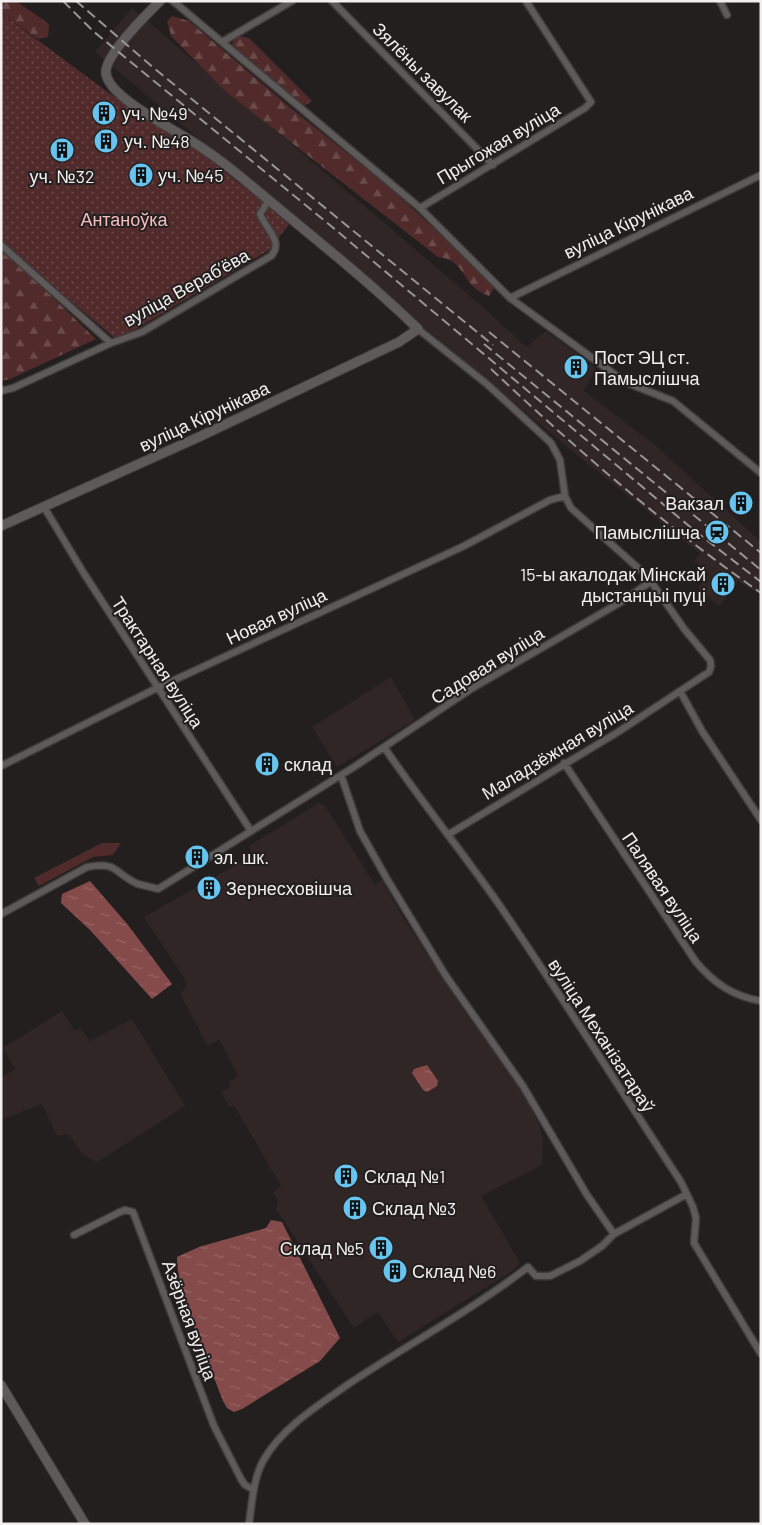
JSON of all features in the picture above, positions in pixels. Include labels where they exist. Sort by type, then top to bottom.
[{"type":"street","points":[[160,1],[124,41],[108,63],[106,75],[110,84],[121,96],[197,144],[269,200],[391,302],[418,329],[488,385],[551,443],[560,460],[565,496],[571,508],[639,567],[650,582]]},
{"type":"street","points":[[173,1],[420,208],[510,298],[625,382],[673,401],[761,473]]},
{"type":"street","points":[[222,42],[292,1]]},
{"type":"street","name":"Зялёны завулак","points":[[332,1],[493,164]]},
{"type":"street","name":"Прыгожая вуліца","points":[[420,208],[585,108],[591,102],[526,1]]},
{"type":"street","points":[[720,1],[727,15]]},
{"type":"street","name":"вуліца Кірунікава","points":[[510,298],[761,174]]},
{"type":"street","name":"вуліца Верабʼёва","points":[[1,391],[13,388],[111,343],[152,327],[271,256],[276,250],[276,242],[260,214],[269,200]]},
{"type":"street","points":[[1,246],[111,343]]},
{"type":"street","name":"вуліца Кірунікава","points":[[1,526],[202,436],[399,342],[418,329]]},
{"type":"street","name":"Новая вуліца","points":[[1,766],[157,688],[464,546],[550,500],[565,496]]},
{"type":"street","name":"Трактарная вуліца","points":[[44,507],[157,688],[251,831]]},
{"type":"street","name":"Маладзёжная вуліца","points":[[449,834],[618,732],[709,672],[710,660],[650,582]]},
{"type":"street","name":"Садовая вуліца","points":[[1,914],[86,867],[102,864],[114,867],[137,883],[158,889],[341,775],[471,689],[626,599],[650,582]]},
{"type":"street","points":[[680,691],[702,731],[761,820]]},
{"type":"street","name":"вуліца Механізатараў","points":[[384,747],[406,780],[449,834],[504,913],[694,1206],[696,1218],[694,1243],[761,1354]]},
{"type":"street","name":"Палявая вуліца","points":[[564,763],[696,962],[720,986],[737,995],[761,1001]]},
{"type":"street","points":[[341,775],[360,831],[386,879],[446,976],[523,1086],[587,1195],[614,1234]]},
{"type":"street","points":[[248,1524],[254,1490],[263,1462],[272,1447],[289,1429],[324,1401],[395,1353],[506,1284],[528,1267],[536,1276],[550,1276],[580,1261],[602,1246],[614,1234],[686,1194]]},
{"type":"street","name":"Азёрная вуліца","points":[[74,1235],[120,1212],[133,1212],[214,1426],[241,1479],[245,1485],[254,1490]]},
{"type":"street","points":[[1,1385],[85,1524]]},
{"type":"shaded area","points":[[132,8],[484,308],[526,347],[546,331],[596,368],[584,391],[654,444],[761,542],[761,595],[738,581],[719,606],[698,588],[709,574],[694,561],[701,554],[577,455],[95,52]]},
{"type":"shaded area","points":[[391,677],[415,720],[337,767],[312,727]]},
{"type":"shaded area","points":[[319,803],[325,806],[375,885],[382,880],[401,914],[465,1012],[522,1090],[540,1126],[543,1140],[542,1165],[481,1196],[519,1261],[518,1265],[514,1270],[398,1342],[378,1312],[354,1328],[276,1209],[278,1200],[273,1192],[281,1186],[234,1105],[229,1107],[221,1092],[231,1087],[229,1082],[238,1076],[221,1042],[218,1040],[209,1045],[206,1043],[181,995],[186,986],[185,979],[144,917],[252,856],[249,846]]},
{"type":"shaded area","points":[[62,1011],[75,1031],[80,1028],[90,1041],[132,1019],[185,1106],[97,1162],[82,1154],[69,1134],[57,1136],[42,1104],[1,1120],[1,1078],[15,1069],[3,1048]]},
{"type":"green space","points":[[1,1],[16,1],[49,24],[48,37],[38,39],[1,13]]},
{"type":"green space","name":"Антаноўка","points":[[1,13],[109,93],[197,150],[290,223],[269,250],[117,340],[1,242]]},
{"type":"green space","points":[[172,16],[189,21],[292,109],[389,187],[481,272],[494,288],[489,296],[473,287],[454,263],[438,257],[225,91],[171,36],[167,21]]},
{"type":"green space","points":[[240,36],[249,38],[312,101],[304,106],[232,46],[233,40]]},
{"type":"green space","points":[[1,248],[96,339],[10,379],[1,381]]},
{"type":"green space","points":[[102,843],[121,843],[113,855],[93,857],[39,886],[34,878]]},
{"type":"water","points":[[90,881],[128,925],[172,984],[152,999],[90,930],[61,903],[62,894]]},
{"type":"water","points":[[427,1065],[438,1081],[437,1086],[427,1092],[423,1090],[412,1073],[414,1069]]},
{"type":"water","points":[[271,1220],[282,1222],[340,1338],[320,1361],[242,1409],[234,1412],[227,1408],[223,1401],[195,1329],[182,1290],[177,1257],[199,1247],[266,1228]]},
{"type":"railway","points":[[63,1],[93,31],[331,226],[695,531],[761,582]]},
{"type":"railway","points":[[76,1],[155,69],[493,345]]},
{"type":"railway","points":[[489,332],[761,553]]},
{"type":"railway","points":[[484,344],[761,570]]},
{"type":"railway","points":[[491,369],[622,486],[690,541],[761,593]]},
{"type":"place","name":"уч. №49","points":[[104,113]]},
{"type":"place","name":"уч. №48","points":[[106,141]]},
{"type":"place","name":"уч. №32","points":[[62,150]]},
{"type":"place","name":"уч. №45","points":[[141,175]]},
{"type":"place","name":"Пост ЭЦ ст. Памыслішча","points":[[576,367]]},
{"type":"place","name":"Вакзал","points":[[741,503]]},
{"type":"place","name":"Памыслішча","points":[[717,532]]},
{"type":"place","name":"15-ы акалодак Мінскай дыстанцыі пуці","points":[[723,584]]},
{"type":"place","name":"склад","points":[[267,764]]},
{"type":"place","name":"эл. шк.","points":[[197,857]]},
{"type":"place","name":"Зернесховішча","points":[[209,888]]},
{"type":"place","name":"Склад №1","points":[[346,1176]]},
{"type":"place","name":"Склад №3","points":[[355,1208]]},
{"type":"place","name":"Склад №5","points":[[381,1248]]},
{"type":"place","name":"Склад №6","points":[[395,1271]]}]
